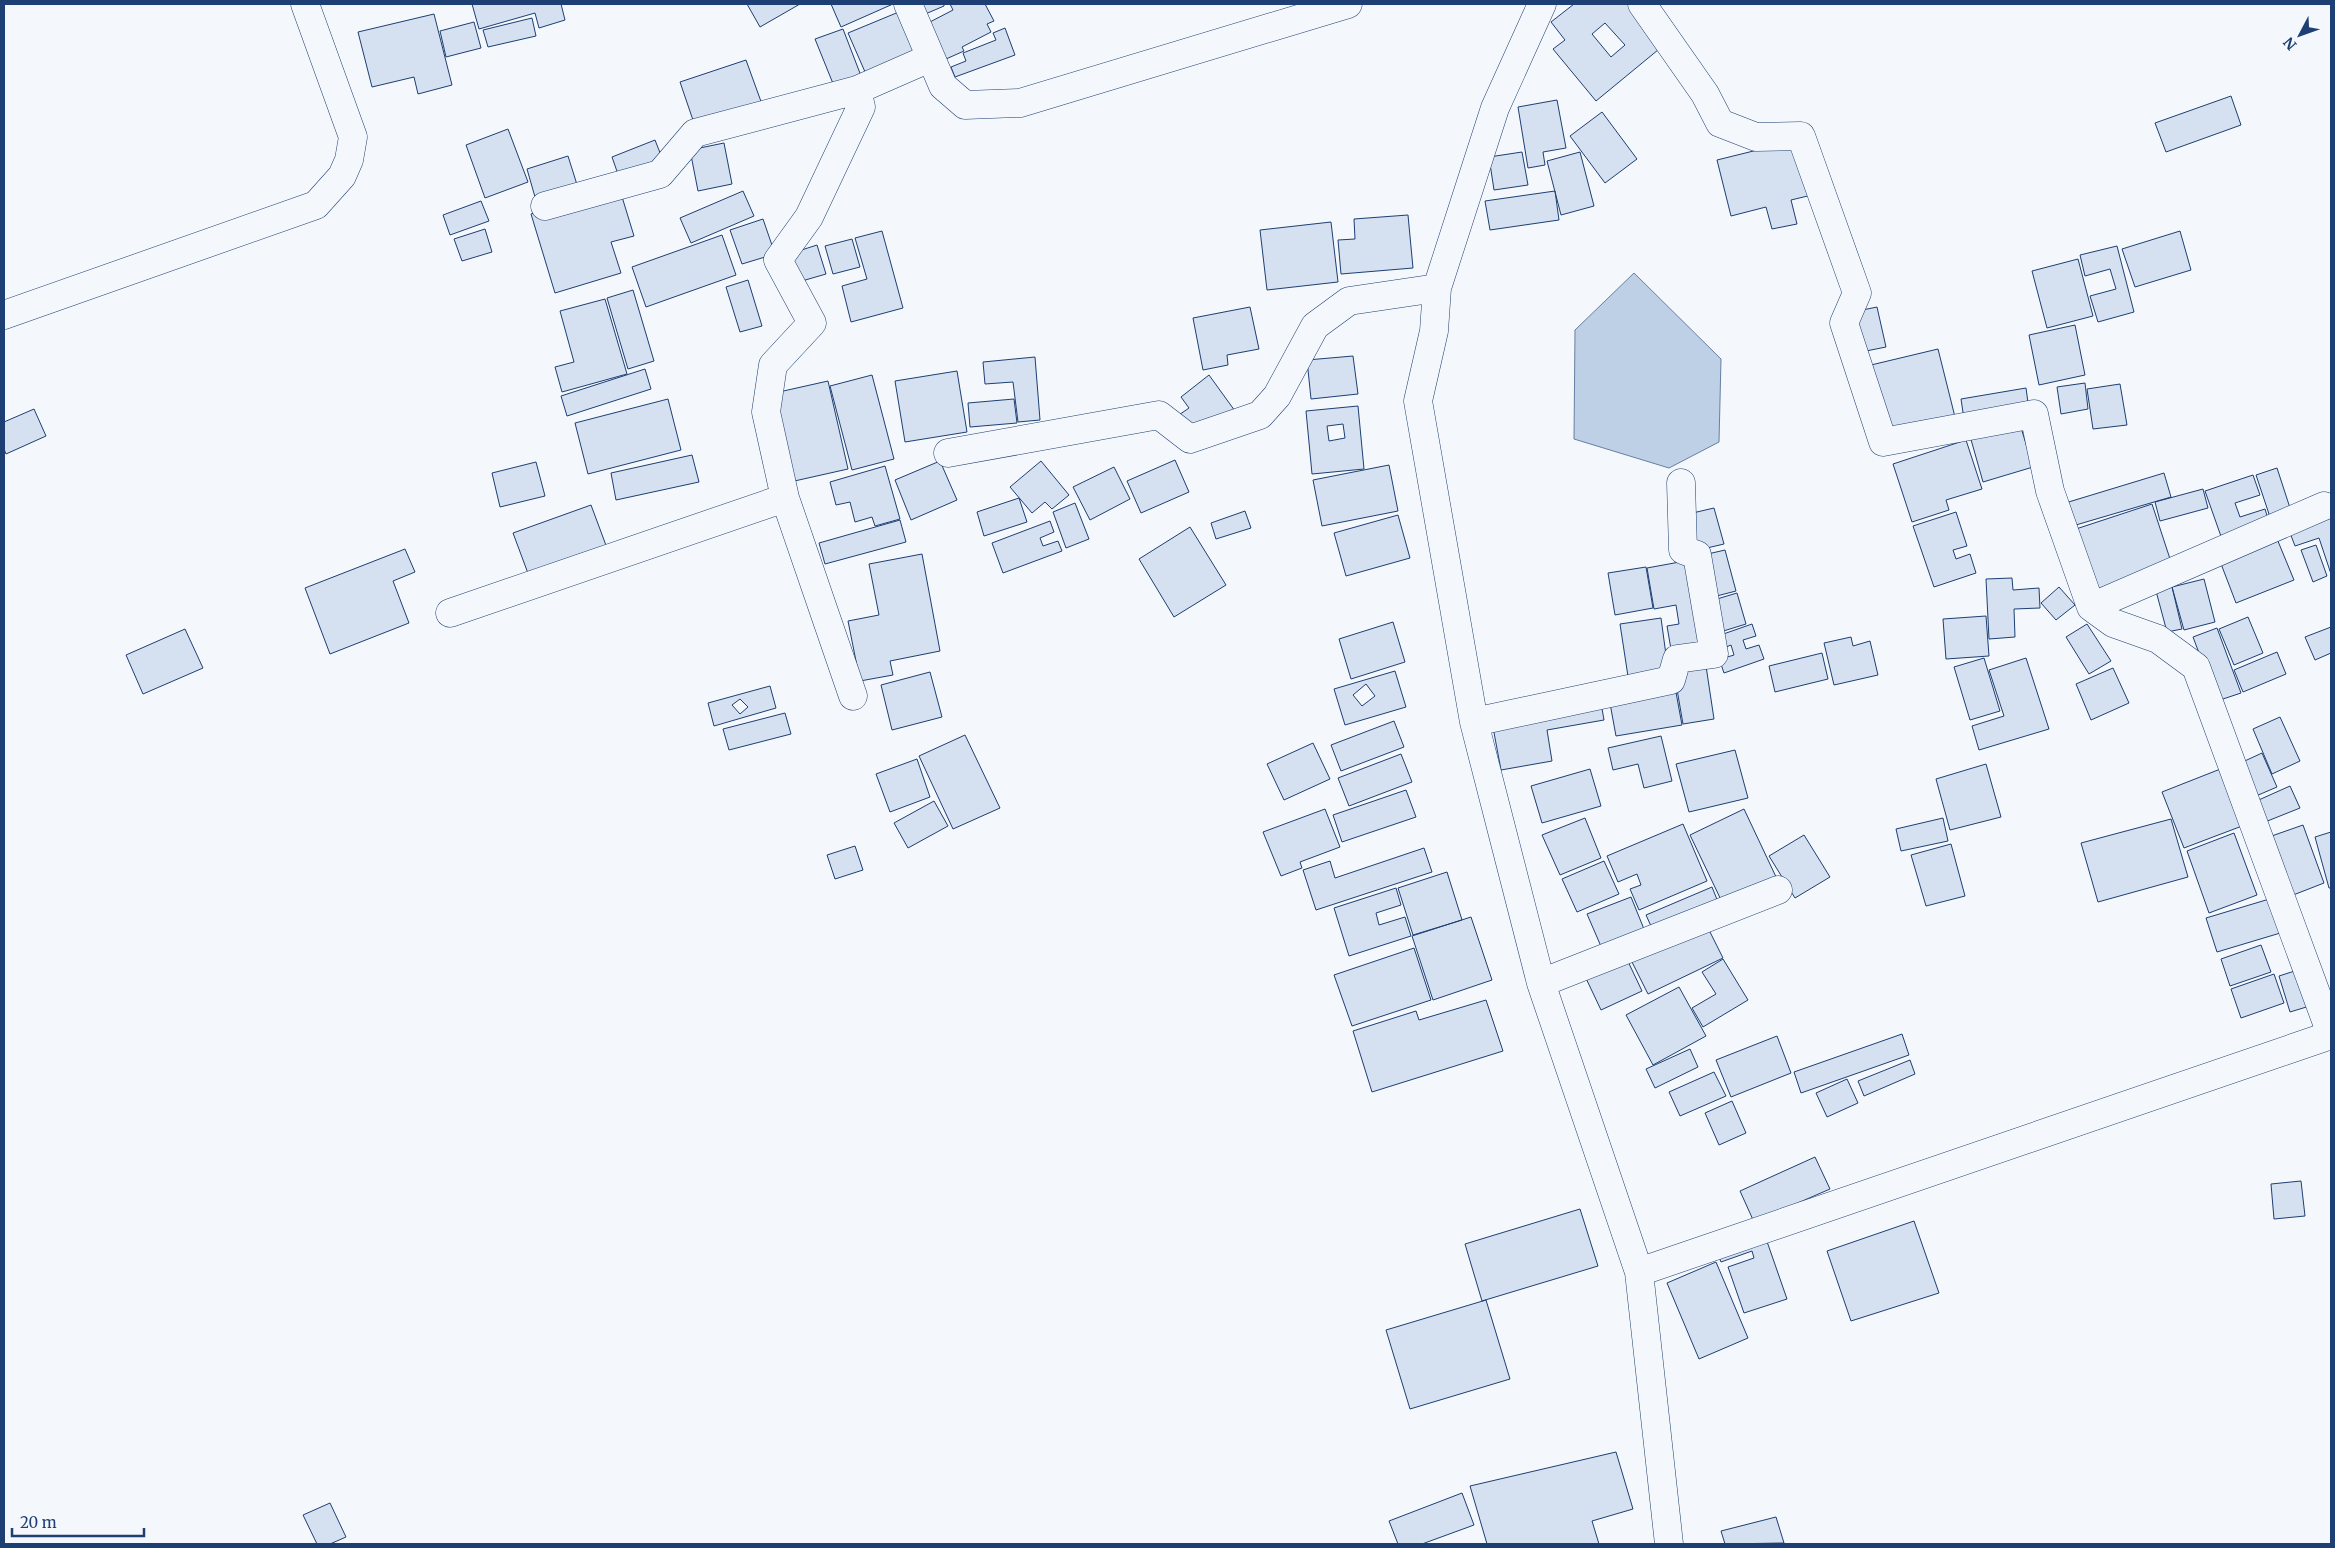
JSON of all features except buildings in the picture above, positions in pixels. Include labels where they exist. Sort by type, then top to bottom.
[{"type":"street","points":[[4,315],[316,204],[342,176],[349,160],[353,137],[305,4]]},
{"type":"street","points":[[908,4],[943,86],[965,105],[1020,103],[1348,4]]},
{"type":"street","points":[[1542,4],[1495,108],[1437,288],[1434,331],[1418,402],[1474,722],[1540,983],[1639,1272],[1669,1544]]},
{"type":"street","points":[[1639,1272],[2331,1034],[2196,667],[2158,639],[2113,623],[2091,607],[2050,491],[2034,414],[1883,442],[1844,323],[1857,293],[1801,136],[1756,137],[1720,123],[1705,94],[1642,4]]},
{"type":"street","points":[[545,206],[660,174],[695,132],[857,90],[930,58]]},
{"type":"street","points":[[853,696],[785,498],[766,412],[773,365],[812,323],[778,260],[809,217],[861,107],[857,90]]},
{"type":"street","points":[[948,453],[1159,415],[1190,439],[1260,415],[1277,396],[1315,326],[1349,301],[1437,288]]},
{"type":"street","points":[[1474,722],[1671,680],[1677,659],[1714,654],[1697,555],[1683,550],[1681,483]]},
{"type":"street","points":[[450,613],[785,498]]},
{"type":"street","points":[[2091,607],[2324,506]]},
{"type":"street","points":[[1540,983],[1778,890]]},
{"type":"water","points":[[1634,273],[1721,359],[1719,442],[1669,468],[1574,439],[1575,330]]}]
